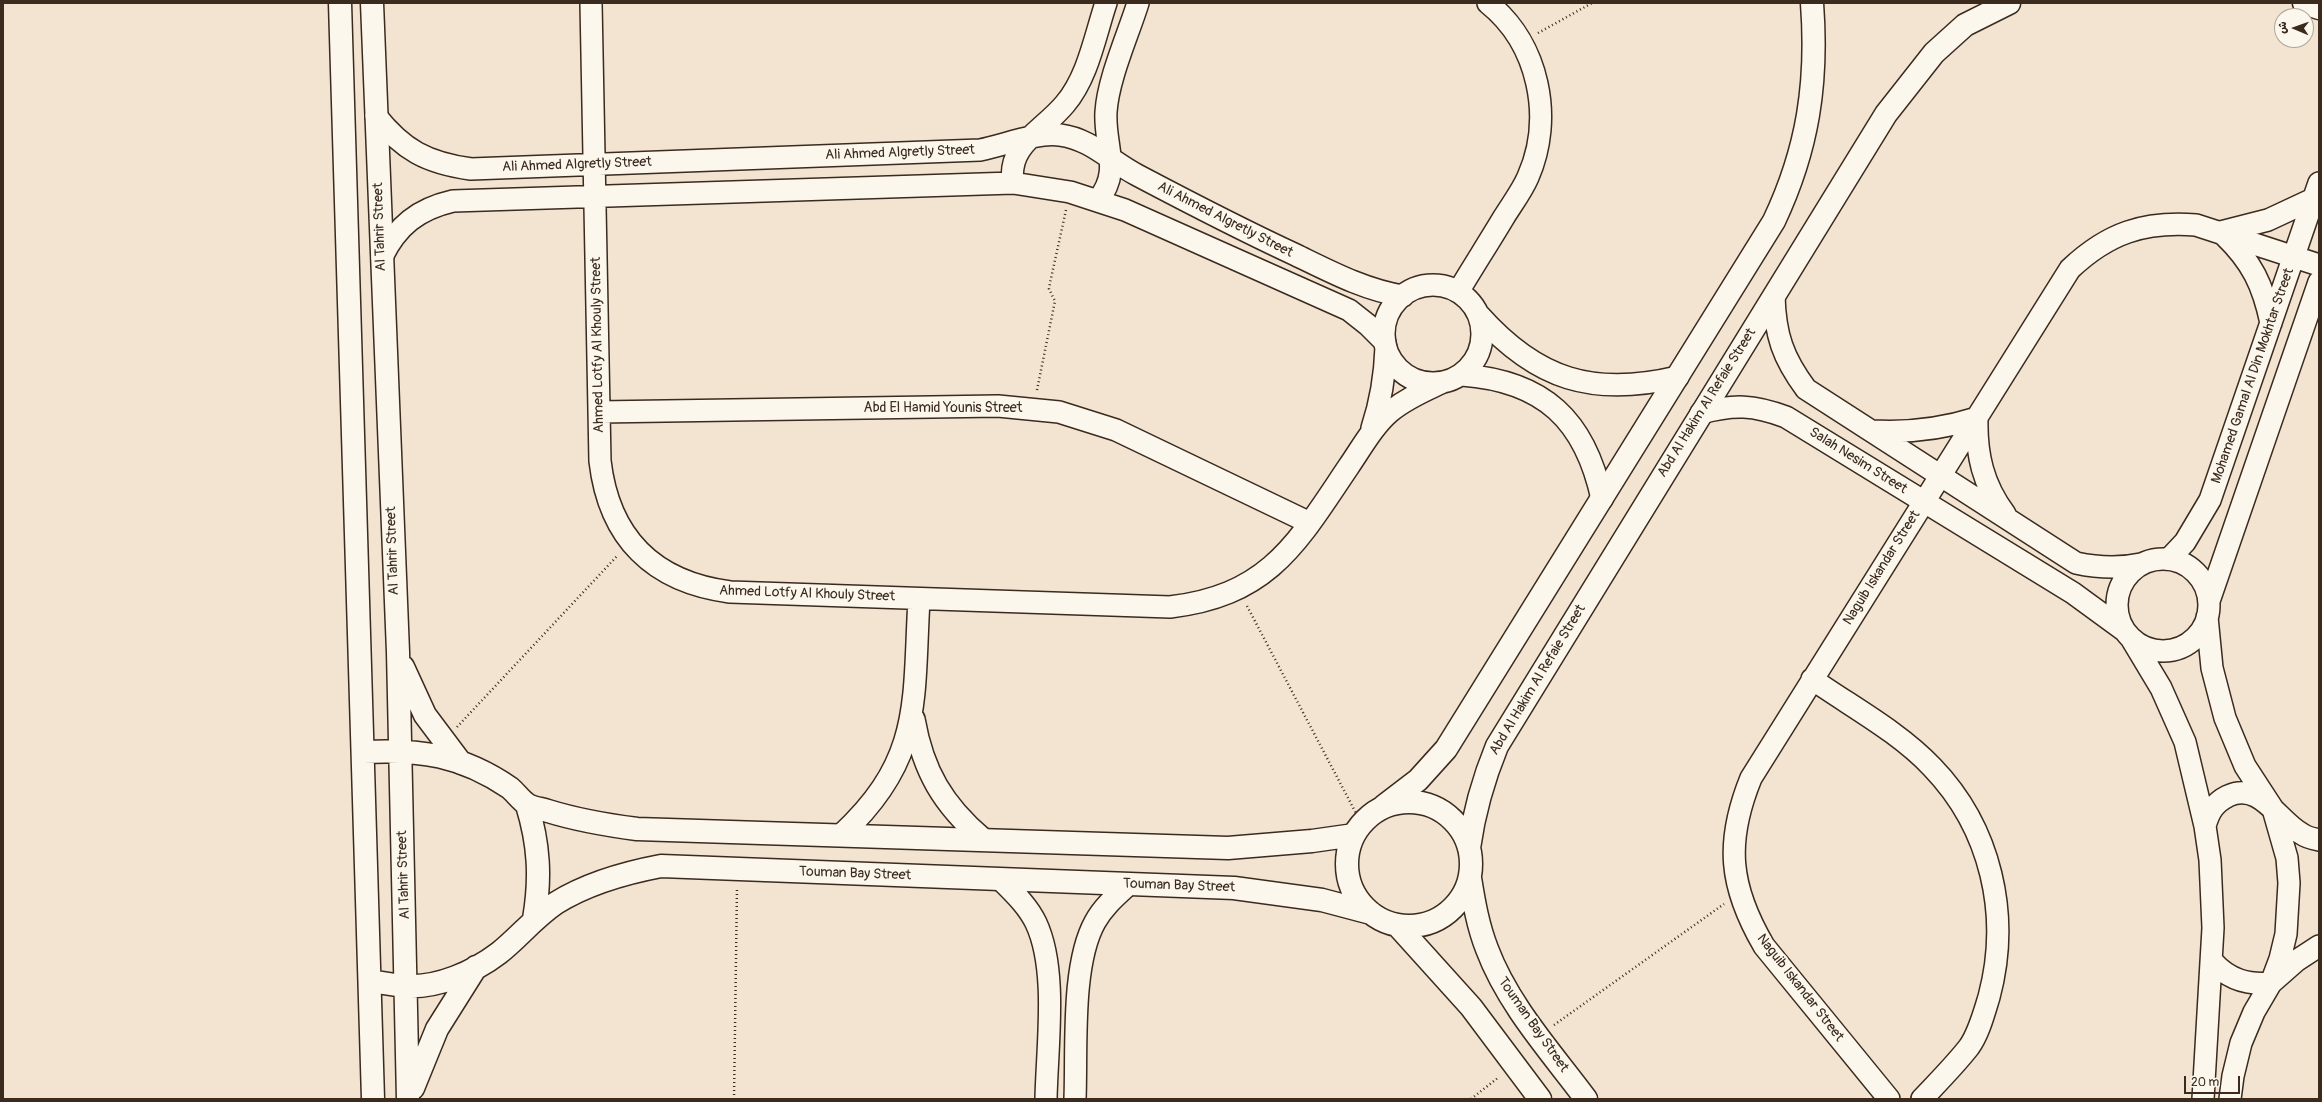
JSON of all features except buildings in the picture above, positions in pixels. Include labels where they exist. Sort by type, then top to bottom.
[{"type":"street","points":[[340,3],[373,1099]]},
{"type":"street","name":"Al Tahrir Street","points":[[372,3],[398,652],[409,1099]]},
{"type":"street","name":"Ahmed Lotfy Al Khouly Street","points":[[591,3],[599,412],[603,482],[618,523],[630,541],[646,558],[664,572],[685,582],[707,589],[730,592],[1170,608],[1198,604],[1251,583],[1274,565],[1310,523],[1371,433],[1397,407],[1415,394],[1442,383]]},
{"type":"street","points":[[1013,183],[1013,162],[1024,143],[1051,121],[1067,103],[1079,82],[1106,3]]},
{"type":"street","points":[[1098,200],[1110,180],[1112,169],[1106,134],[1106,111],[1111,88],[1138,3]]},
{"type":"street","points":[[1458,292],[1528,178],[1538,148],[1541,122],[1540,95],[1534,70],[1522,42],[1508,23],[1488,3]]},
{"type":"street","points":[[1384,806],[1399,802],[1429,804],[1443,811],[1464,834],[1469,848],[1471,868],[1470,878],[1464,893],[1455,906],[1442,916],[1428,923],[1412,926],[1397,925],[1371,913],[1361,903],[1348,877],[1349,849],[1358,829],[1372,814],[1418,780],[1446,749],[1774,221],[1788,192],[1805,137],[1813,88],[1815,41],[1812,3]]},
{"type":"street","name":"Abd Al Hakim Al Refaie Street","points":[[1469,848],[1474,813],[1497,746],[1886,114],[1934,53],[1965,25],[2008,3]]},
{"type":"street","name":"Ali Ahmed Algretly Street","points":[[376,116],[390,133],[407,148],[427,159],[448,166],[471,169],[980,150],[1012,144],[1032,136],[1053,135],[1073,138],[1086,142],[1133,173],[1218,218],[1359,284],[1384,293],[1404,296]]},
{"type":"street","name":"Ali Ahmed Algretly Street","points":[[382,257],[390,240],[403,225],[417,214],[434,205],[452,201],[1013,183],[1070,192],[1125,210],[1338,305],[1368,325],[1385,345]]},
{"type":"street","points":[[2220,232],[2268,220],[2316,191]]},
{"type":"street","name":"Mohamed Gamal Al Din Mokhtar Street","points":[[2169,559],[2199,522],[2210,500],[2316,191]]},
{"type":"street","name":"Naguib Iskandar Street","points":[[1889,1099],[1764,946],[1749,920],[1739,893],[1734,864],[1734,834],[1740,805],[1751,778],[2070,269],[2084,256],[2118,235],[2156,224],[2196,224],[2319,265]]},
{"type":"street","points":[[2220,232],[2240,250],[2255,272],[2266,296],[2271,323]]},
{"type":"street","points":[[2128,635],[2140,646],[2152,650],[2164,651],[2175,650],[2186,645],[2196,637],[2208,609],[2319,282]]},
{"type":"street","points":[[1602,499],[1596,470],[1584,443],[1561,414],[1545,400],[1519,386],[1491,377],[1462,375],[1442,383],[1424,383],[1407,376],[1394,364],[1385,345],[1385,327],[1390,312],[1404,296],[1412,290],[1427,286],[1443,286],[1458,292],[1470,302],[1479,316],[1500,339],[1525,358],[1553,373],[1584,382],[1615,386],[1647,384],[1678,377]]},
{"type":"street","points":[[1774,296],[1780,346],[1791,369],[1806,389],[2076,563],[2098,568],[2112,568],[2141,564],[2159,559],[2169,559],[2181,562],[2196,573],[2206,589],[2212,668],[2225,718],[2245,766],[2273,809],[2286,858],[2289,896],[2286,934],[2271,982],[2254,1012],[2241,1043],[2233,1076],[2230,1099]]},
{"type":"street","points":[[1462,375],[1476,358],[1482,337],[1479,316]]},
{"type":"street","points":[[2302,333],[2319,321]]},
{"type":"street","name":"Ahmed Lotfy Al Khouly Street","points":[[1371,433],[1384,384],[1385,345]]},
{"type":"street","name":"Abd El Hamid Younis Street","points":[[599,412],[998,406],[1033,409],[1073,416],[1116,430],[1310,523]]},
{"type":"street","name":"Salah Nesim Street","points":[[1701,413],[1722,407],[1744,406],[1765,409],[1786,417],[2073,592],[2128,635]]},
{"type":"street","points":[[1872,431],[1915,431],[1956,424],[1977,418],[1976,440],[1982,468],[1996,502],[2009,520]]},
{"type":"street","points":[[2141,564],[2129,574],[2120,587],[2117,602],[2118,617],[2161,688],[2185,742],[2205,826],[2212,894],[2213,962],[2206,1028],[2203,1099]]},
{"type":"street","points":[[841,835],[862,815],[880,793],[895,768],[906,741],[913,713],[919,599]]},
{"type":"street","points":[[398,652],[425,715],[461,762]]},
{"type":"street","points":[[1812,679],[1903,742],[1932,766],[1960,802],[1975,828],[1989,863],[1997,900],[1999,938],[1995,975],[1985,1012],[1969,1046],[1922,1099]]},
{"type":"street","points":[[913,713],[918,742],[935,784],[942,797],[961,820],[983,839]]},
{"type":"street","points":[[363,752],[400,750],[441,756],[461,762],[511,789],[527,805],[536,832],[539,861],[539,890],[534,919]]},
{"type":"street","points":[[2205,826],[2209,812],[2219,801],[2232,794],[2248,793],[2262,799],[2302,835],[2319,840]]},
{"type":"street","points":[[527,805],[600,824],[637,829],[1228,848],[1312,841],[1358,829]]},
{"type":"street","name":"Touman Bay Street","points":[[370,981],[407,986],[449,979],[476,967],[499,953],[534,919],[581,889],[634,871],[661,866],[1234,888],[1322,900],[1371,913]]},
{"type":"street","name":"Touman Bay Street","points":[[1470,878],[1476,915],[1487,950],[1502,983],[1586,1099]]},
{"type":"street","points":[[1001,880],[1020,899],[1036,922],[1045,947],[1050,974],[1046,1099]]},
{"type":"street","points":[[1075,1099],[1079,971],[1084,946],[1095,922],[1110,901],[1129,884]]},
{"type":"street","points":[[1397,925],[1447,979],[1540,1099]]},
{"type":"street","points":[[2213,962],[2221,971],[2238,980],[2258,984],[2271,982],[2296,961],[2319,946]]},
{"type":"street","points":[[409,1099],[437,1029],[476,967]]},
{"type":"path","points":[[1522,42],[1592,3]]},
{"type":"path","points":[[1033,409],[1055,301],[1049,289],[1050,283],[1070,192]]},
{"type":"path","points":[[444,741],[630,541]]},
{"type":"path","points":[[1238,589],[1358,829]]},
{"type":"path","points":[[734,1099],[737,869]]},
{"type":"path","points":[[1539,1036],[1739,893]]},
{"type":"path","points":[[1471,1099],[1515,1065]]}]
